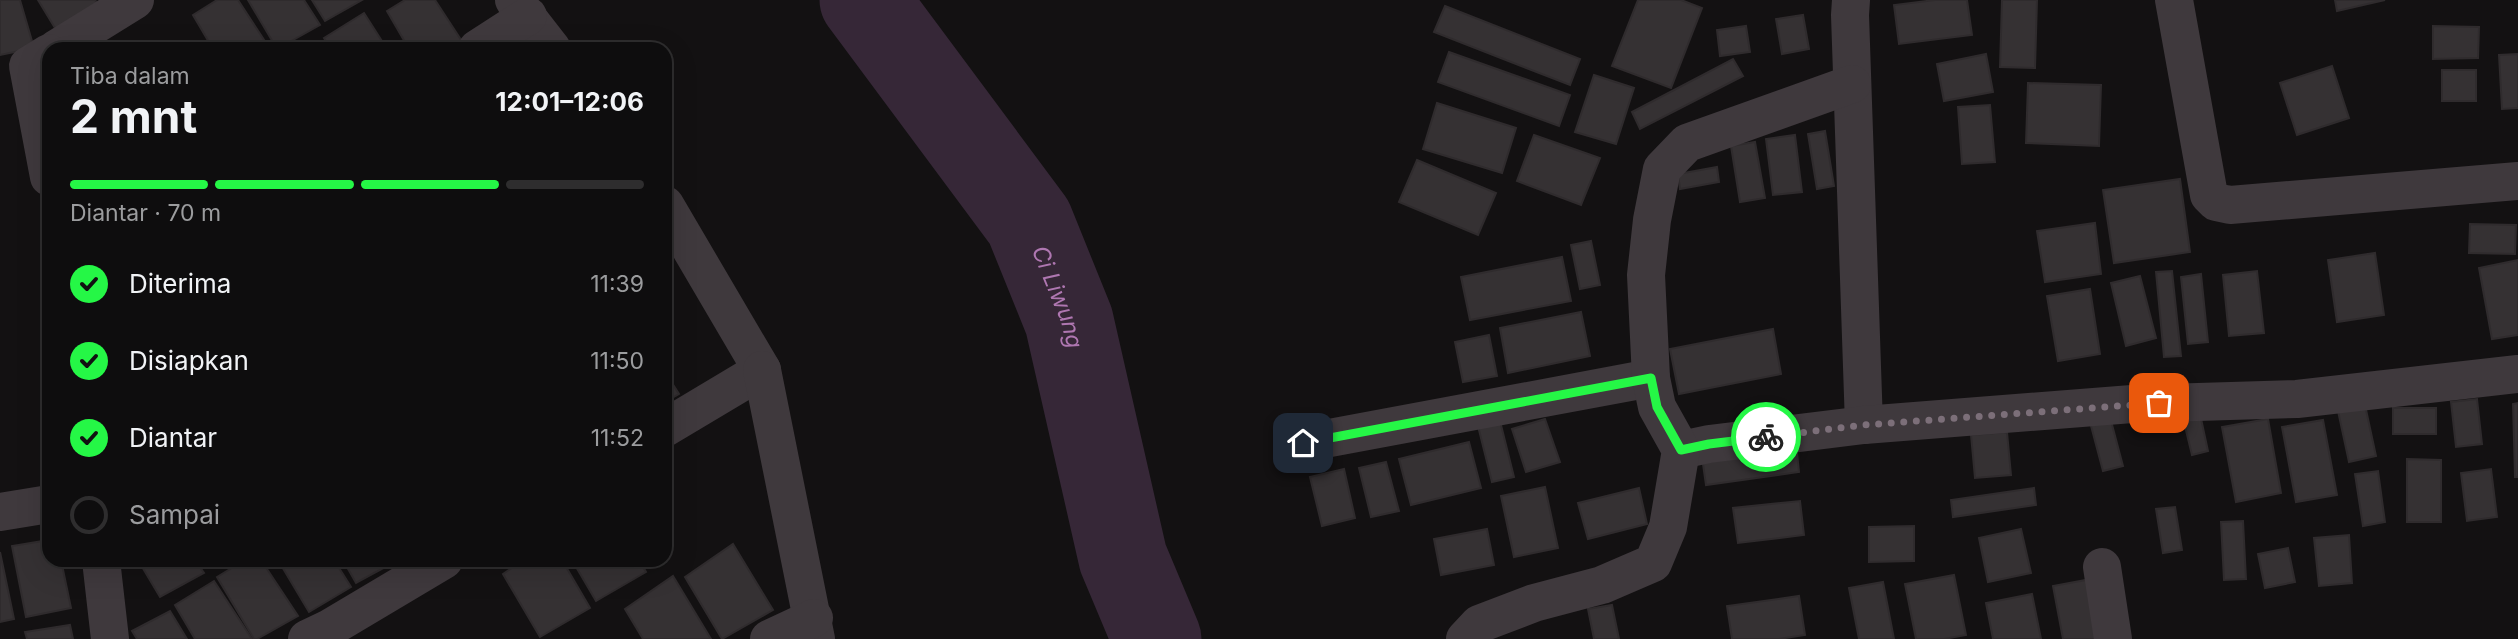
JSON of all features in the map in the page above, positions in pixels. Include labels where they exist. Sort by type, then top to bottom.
[{"type":"street","points":[[64,42],[135,0]]},
{"type":"street","points":[[1851,0],[1864,425]]},
{"type":"street","points":[[2174,0],[2209,195],[2216,202],[2230,205],[2518,181]]},
{"type":"street","points":[[485,42],[521,8],[547,42]]},
{"type":"street","points":[[33,60],[42,126]]},
{"type":"street","points":[[1465,639],[1479,624],[1534,603],[1602,585],[1653,563],[1668,527],[1681,450],[1657,407],[1651,378],[1646,275],[1651,220],[1662,169],[1686,143],[1852,84]]},
{"type":"street","points":[[672,217],[762,370],[815,629],[769,639]]},
{"type":"street","points":[[672,424],[762,370]]},
{"type":"street","points":[[1681,450],[1709,444],[1864,425],[2132,404],[2297,399],[2518,374]]},
{"type":"street","points":[[1303,443],[1651,378]]},
{"type":"street","points":[[0,512],[42,504]]},
{"type":"street","points":[[102,567],[110,639]]},
{"type":"street","points":[[322,636],[433,567]]},
{"type":"street","points":[[2102,567],[2113,639]]},
{"type":"building","points":[[0,0],[20,0],[34,48],[0,55]]},
{"type":"building","points":[[38,0],[95,0],[101,9],[58,33]]},
{"type":"building","points":[[217,0],[238,0],[265,42],[209,42],[193,15]]},
{"type":"building","points":[[248,0],[304,0],[320,25],[290,42],[273,42]]},
{"type":"building","points":[[312,0],[362,0],[325,21]]},
{"type":"building","points":[[405,0],[435,0],[462,42],[405,42],[387,11]]},
{"type":"building","points":[[1638,0],[1681,0],[1702,8],[1671,88],[1612,66]]},
{"type":"building","points":[[1935,0],[1967,0],[1972,35],[1899,44],[1894,5]]},
{"type":"building","points":[[2002,0],[2037,0],[2035,68],[2000,67]]},
{"type":"building","points":[[2335,0],[2385,0],[2337,11]]},
{"type":"building","points":[[1445,6],[1580,59],[1570,85],[1434,32]]},
{"type":"building","points":[[364,13],[383,42],[327,42],[324,38]]},
{"type":"building","points":[[1803,15],[1809,49],[1782,54],[1776,19]]},
{"type":"building","points":[[1746,26],[1750,52],[1720,56],[1717,30]]},
{"type":"building","points":[[2433,26],[2479,27],[2478,58],[2433,59]]},
{"type":"building","points":[[1449,52],[1570,95],[1559,126],[1438,82]]},
{"type":"building","points":[[1986,54],[1993,92],[1944,101],[1937,64]]},
{"type":"building","points":[[2518,54],[2518,108],[2502,109],[2499,55]]},
{"type":"building","points":[[1733,59],[1743,76],[1640,129],[1632,112]]},
{"type":"building","points":[[2332,66],[2349,118],[2297,135],[2280,83]]},
{"type":"building","points":[[2442,70],[2476,70],[2476,101],[2442,101]]},
{"type":"building","points":[[1594,75],[1634,88],[1616,144],[1575,132]]},
{"type":"building","points":[[2028,83],[2101,85],[2099,146],[2026,143]]},
{"type":"building","points":[[1437,103],[1516,128],[1502,173],[1423,149]]},
{"type":"building","points":[[1990,105],[1995,162],[1962,164],[1958,107]]},
{"type":"building","points":[[1825,131],[1834,186],[1817,189],[1808,134]]},
{"type":"building","points":[[1534,135],[1600,158],[1581,205],[1517,181]]},
{"type":"building","points":[[1795,135],[1802,192],[1773,195],[1766,139]]},
{"type":"building","points":[[1755,142],[1765,198],[1740,202],[1731,146]]},
{"type":"building","points":[[1417,160],[1496,193],[1478,235],[1399,202]]},
{"type":"building","points":[[1717,167],[1719,182],[1680,189],[1678,174]]},
{"type":"building","points":[[2180,179],[2190,252],[2114,263],[2103,190]]},
{"type":"building","points":[[2095,223],[2101,274],[2045,282],[2037,231]]},
{"type":"building","points":[[2470,224],[2516,225],[2515,254],[2469,253]]},
{"type":"building","points":[[1591,241],[1600,285],[1580,289],[1571,245]]},
{"type":"building","points":[[2375,253],[2384,315],[2337,322],[2328,260]]},
{"type":"building","points":[[1562,257],[1571,301],[1470,320],[1461,277]]},
{"type":"building","points":[[2518,260],[2518,335],[2492,339],[2479,268]]},
{"type":"building","points":[[2172,271],[2181,356],[2164,357],[2156,272]]},
{"type":"building","points":[[2257,271],[2264,333],[2229,336],[2223,275]]},
{"type":"building","points":[[2201,274],[2208,342],[2188,344],[2181,277]]},
{"type":"building","points":[[2140,276],[2156,338],[2126,346],[2111,283]]},
{"type":"building","points":[[2090,289],[2100,354],[2058,361],[2047,296]]},
{"type":"building","points":[[1581,312],[1590,356],[1508,373],[1500,328]]},
{"type":"building","points":[[1773,329],[1781,374],[1679,394],[1670,349]]},
{"type":"building","points":[[1489,335],[1497,376],[1463,382],[1455,342]]},
{"type":"building","points":[[672,383],[679,394],[672,398]]},
{"type":"building","points":[[2477,399],[2482,444],[2456,447],[2451,402]]},
{"type":"building","points":[[2518,403],[2518,477],[2515,477],[2513,404]]},
{"type":"building","points":[[2365,405],[2376,456],[2349,462],[2338,411]]},
{"type":"building","points":[[2393,408],[2436,408],[2436,434],[2393,434]]},
{"type":"building","points":[[2200,414],[2208,451],[2192,455],[2183,418]]},
{"type":"building","points":[[2110,417],[2123,466],[2103,471],[2090,422]]},
{"type":"building","points":[[1545,419],[1560,462],[1526,472],[1512,429]]},
{"type":"building","points":[[2268,419],[2281,493],[2236,502],[2222,427]]},
{"type":"building","points":[[2323,420],[2337,495],[2296,502],[2282,427]]},
{"type":"building","points":[[1500,421],[1514,477],[1492,482],[1478,426]]},
{"type":"building","points":[[2007,432],[2011,475],[1975,478],[1971,435]]},
{"type":"building","points":[[1469,442],[1481,488],[1411,505],[1399,459]]},
{"type":"building","points":[[1796,443],[1799,472],[1706,485],[1702,457]]},
{"type":"building","points":[[2407,459],[2441,460],[2441,522],[2407,522]]},
{"type":"building","points":[[1386,462],[1399,511],[1371,517],[1359,468]]},
{"type":"building","points":[[1344,469],[1355,518],[1322,526],[1310,477]]},
{"type":"building","points":[[2491,469],[2497,517],[2467,521],[2461,473]]},
{"type":"building","points":[[2378,471],[2385,522],[2363,526],[2355,474]]},
{"type":"building","points":[[1545,487],[1558,548],[1514,557],[1501,496]]},
{"type":"building","points":[[1639,488],[1647,524],[1588,539],[1578,503]]},
{"type":"building","points":[[2034,488],[2036,505],[1953,517],[1951,500]]},
{"type":"building","points":[[1800,501],[1804,535],[1738,543],[1733,508]]},
{"type":"building","points":[[2175,507],[2182,550],[2163,553],[2156,509]]},
{"type":"building","points":[[2243,521],[2246,579],[2224,580],[2221,522]]},
{"type":"building","points":[[1914,526],[1914,561],[1869,562],[1869,527]]},
{"type":"building","points":[[1487,529],[1494,565],[1441,575],[1434,539]]},
{"type":"building","points":[[2021,529],[2031,573],[1988,582],[1979,538]]},
{"type":"building","points":[[2349,535],[2352,583],[2319,586],[2314,538]]},
{"type":"building","points":[[42,541],[42,567],[62,567],[71,608],[26,617],[12,546]]},
{"type":"building","points":[[733,544],[773,610],[722,639],[685,577]]},
{"type":"building","points":[[2288,548],[2295,582],[2265,588],[2258,554]]},
{"type":"building","points":[[0,552],[14,619],[0,622]]},
{"type":"building","points":[[142,567],[200,567],[204,573],[160,597]]},
{"type":"building","points":[[233,567],[266,567],[298,616],[254,639],[217,577]]},
{"type":"building","points":[[282,567],[338,567],[351,587],[309,612]]},
{"type":"building","points":[[347,567],[385,567],[356,583]]},
{"type":"building","points":[[513,567],[566,567],[590,608],[540,637],[503,574]]},
{"type":"building","points":[[576,567],[643,567],[646,572],[596,601]]},
{"type":"building","points":[[1954,575],[1966,635],[1944,639],[1916,639],[1905,584]]},
{"type":"building","points":[[673,576],[711,639],[643,639],[625,609]]},
{"type":"building","points":[[2091,579],[2103,639],[2063,639],[2053,586]]},
{"type":"building","points":[[214,581],[252,639],[195,639],[175,605]]},
{"type":"building","points":[[1883,582],[1894,639],[1859,639],[1849,588]]},
{"type":"building","points":[[2032,594],[2041,639],[1993,639],[1986,603]]},
{"type":"building","points":[[1799,596],[1805,635],[1779,639],[1732,639],[1727,606]]},
{"type":"building","points":[[1612,605],[1619,639],[1594,639],[1588,609]]},
{"type":"building","points":[[170,611],[187,639],[137,639],[132,631]]},
{"type":"building","points":[[70,625],[73,639],[27,639],[25,632]]},
{"type":"waterway","name":"Ci Liwung","points":[[864,0],[1029,222],[1069,321],[1123,558],[1157,639]]},
{"type":"way so far","points":[[1766,437],[1864,425],[2159,403]]},
{"type":"route","points":[[1303,443],[1651,378],[1657,407],[1681,450],[1766,437]]}]
